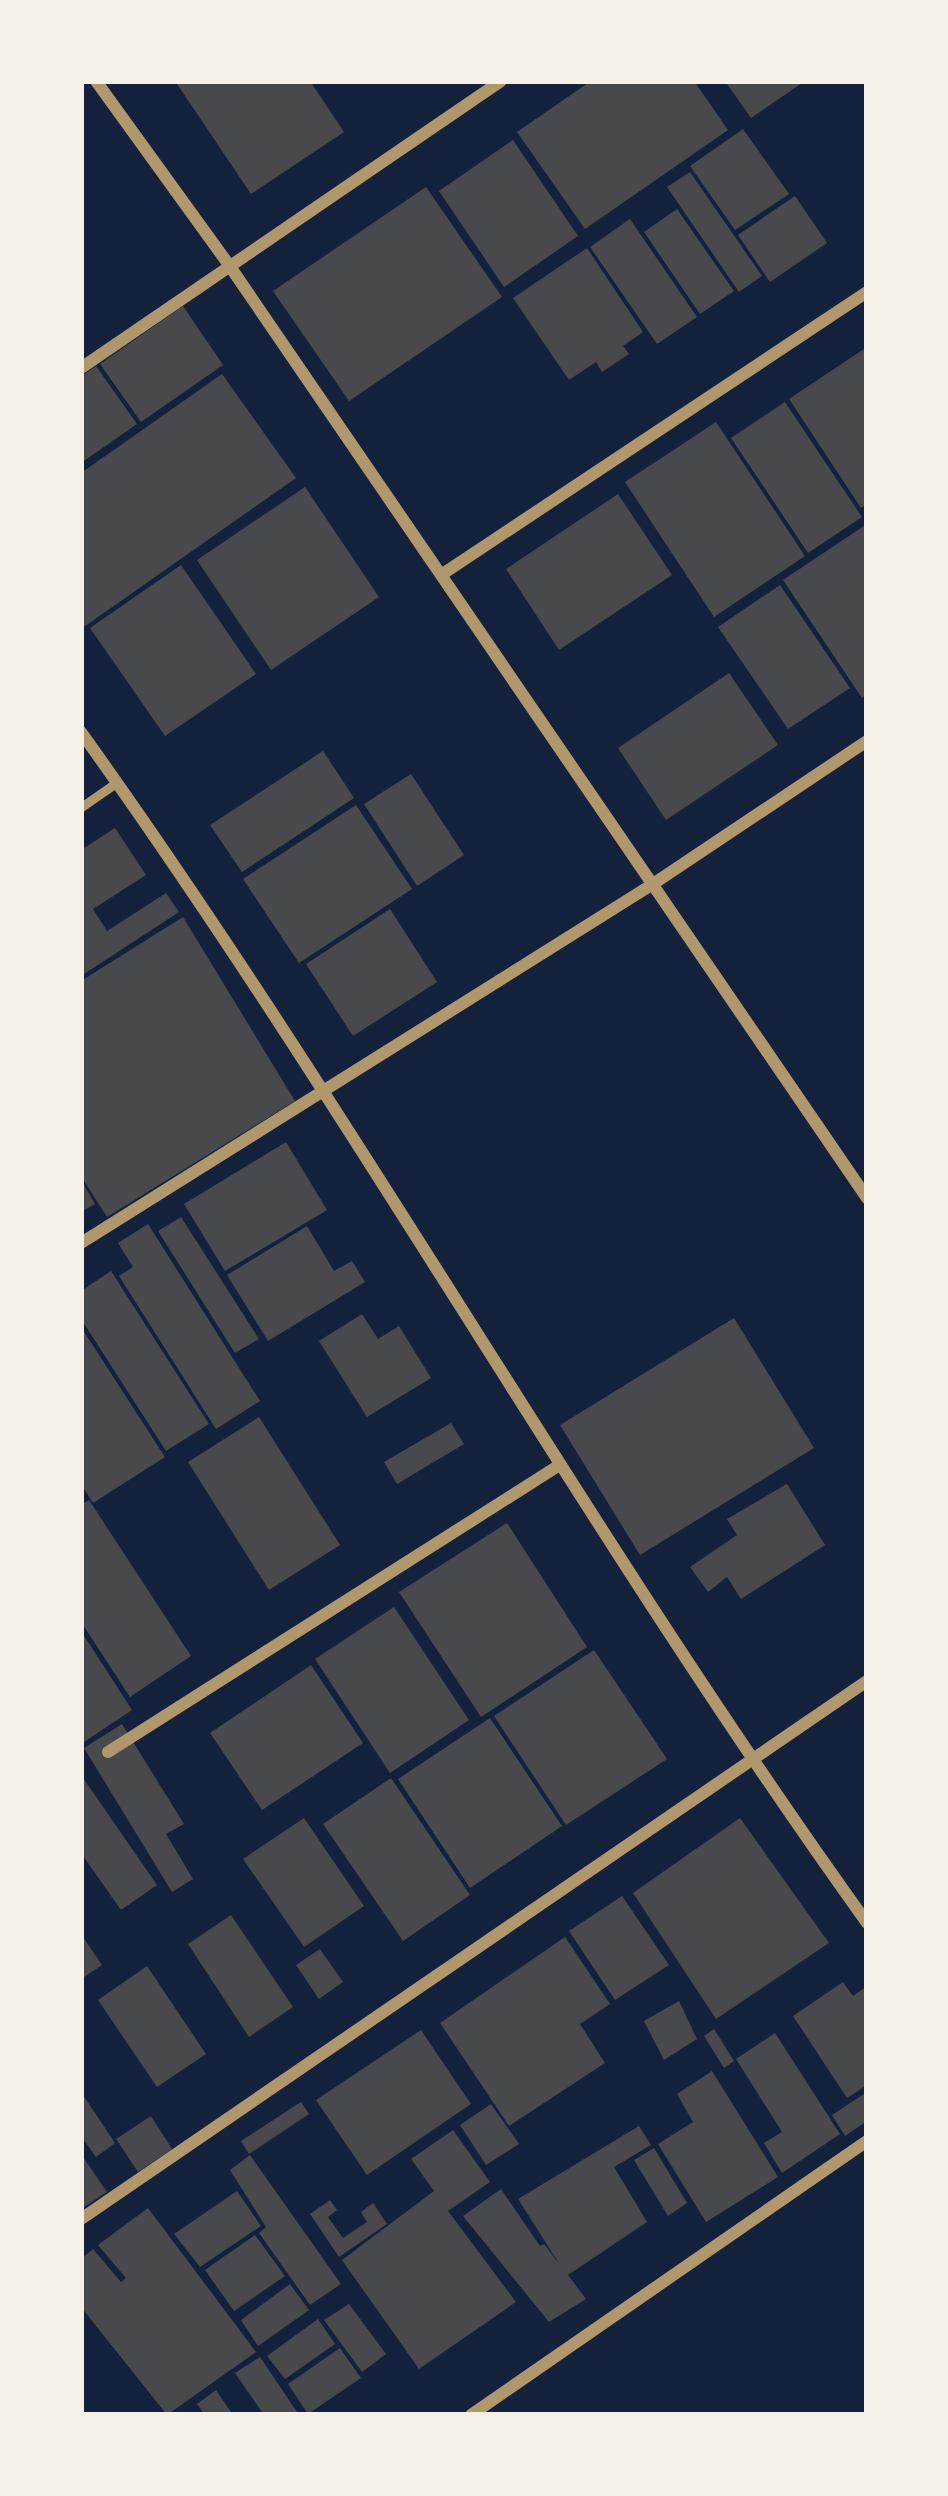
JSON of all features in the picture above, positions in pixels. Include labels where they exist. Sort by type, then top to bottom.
[{"type":"street","points":[[96,81],[229,265],[867,1198]]},
{"type":"street","points":[[81,368],[501,81]]},
{"type":"street","points":[[441,575],[867,292]]},
{"type":"street","points":[[81,733],[326,1093],[558,1466],[750,1760],[867,1923]]},
{"type":"street","points":[[81,1243],[326,1093],[867,741]]},
{"type":"street","points":[[108,1752],[558,1466]]},
{"type":"street","points":[[81,2219],[867,1681]]},
{"type":"street","points":[[471,2415],[867,2141]]},
{"type":"lane","points":[[81,808],[117,783]]},
{"type":"building","points":[[175,81],[310,81],[344,132],[251,194]]},
{"type":"building","points":[[591,81],[694,81],[728,130],[585,229],[517,132]]},
{"type":"building","points":[[725,81],[805,81],[751,118]]},
{"type":"building","points":[[743,129],[789,194],[735,230],[690,166]]},
{"type":"building","points":[[513,140],[578,236],[504,287],[439,191]]},
{"type":"building","points":[[690,172],[762,276],[739,292],[667,187]]},
{"type":"building","points":[[426,187],[502,297],[349,401],[273,291]]},
{"type":"building","points":[[795,196],[827,243],[770,282],[738,235]]},
{"type":"building","points":[[677,209],[734,291],[700,314],[644,232]]},
{"type":"building","points":[[630,219],[697,317],[657,344],[590,247]]},
{"type":"building","points":[[587,248],[643,332],[623,346],[629,354],[602,372],[596,362],[569,380],[513,298]]},
{"type":"building","points":[[183,306],[223,365],[141,422],[100,364]]},
{"type":"building","points":[[867,347],[867,504],[861,508],[789,399]]},
{"type":"building","points":[[96,366],[137,424],[81,463],[81,376]]},
{"type":"building","points":[[222,374],[296,478],[81,629],[81,473]]},
{"type":"building","points":[[785,402],[862,517],[808,553],[731,438]]},
{"type":"building","points":[[716,422],[805,556],[714,617],[625,482]]},
{"type":"building","points":[[305,487],[379,597],[271,670],[197,560]]},
{"type":"building","points":[[618,494],[672,575],[559,650],[506,569]]},
{"type":"building","points":[[867,524],[867,694],[862,698],[783,580]]},
{"type":"building","points":[[181,565],[256,674],[165,736],[90,628]]},
{"type":"building","points":[[780,585],[850,688],[788,729],[718,627]]},
{"type":"building","points":[[729,673],[778,745],[666,820],[618,748]]},
{"type":"building","points":[[323,751],[354,798],[242,872],[210,825]]},
{"type":"building","points":[[411,774],[464,855],[417,886],[364,804]]},
{"type":"building","points":[[356,805],[412,889],[299,963],[243,879]]},
{"type":"building","points":[[115,828],[146,875],[93,909],[107,931],[166,893],[179,912],[81,976],[81,850]]},
{"type":"building","points":[[390,909],[437,982],[353,1036],[306,964]]},
{"type":"building","points":[[183,917],[295,1101],[107,1217],[81,1176],[81,981]]},
{"type":"building","points":[[286,1142],[327,1210],[225,1271],[184,1204]]},
{"type":"building","points":[[81,1180],[95,1204],[81,1212]]},
{"type":"building","points":[[181,1217],[259,1339],[235,1353],[158,1231]]},
{"type":"building","points":[[148,1224],[260,1401],[216,1429],[119,1276],[133,1267],[118,1243]]},
{"type":"building","points":[[307,1226],[334,1271],[352,1261],[365,1282],[268,1341],[227,1275]]},
{"type":"building","points":[[111,1271],[209,1424],[166,1451],[81,1319],[81,1291]]},
{"type":"building","points":[[362,1314],[378,1339],[399,1326],[431,1378],[367,1417],[319,1341]]},
{"type":"building","points":[[734,1318],[814,1448],[640,1555],[560,1425]]},
{"type":"building","points":[[81,1327],[165,1457],[93,1503],[81,1484]]},
{"type":"building","points":[[259,1417],[340,1545],[269,1590],[188,1462]]},
{"type":"building","points":[[451,1423],[464,1444],[397,1484],[384,1462]]},
{"type":"building","points":[[787,1484],[825,1545],[741,1599],[727,1577],[708,1592],[690,1567],[737,1535],[727,1519]]},
{"type":"building","points":[[89,1500],[191,1656],[130,1697],[81,1622],[81,1505]]},
{"type":"building","points":[[507,1523],[587,1647],[481,1717],[399,1592]]},
{"type":"building","points":[[394,1607],[469,1720],[390,1773],[315,1659]]},
{"type":"building","points":[[81,1631],[132,1710],[81,1744]]},
{"type":"building","points":[[594,1650],[667,1759],[566,1825],[494,1716]]},
{"type":"building","points":[[311,1665],[363,1743],[262,1810],[210,1733]]},
{"type":"building","points":[[490,1718],[562,1826],[470,1888],[398,1779]]},
{"type":"building","points":[[122,1724],[184,1824],[166,1834],[193,1879],[172,1892],[84,1748]]},
{"type":"building","points":[[81,1775],[157,1885],[121,1910],[81,1853]]},
{"type":"building","points":[[391,1778],[470,1895],[403,1941],[323,1824]]},
{"type":"building","points":[[304,1818],[364,1906],[304,1947],[243,1859]]},
{"type":"building","points":[[740,1818],[829,1943],[716,2019],[633,1893]]},
{"type":"building","points":[[622,1896],[669,1965],[615,2000],[569,1931]]},
{"type":"building","points":[[231,1915],[293,2007],[249,2037],[188,1944]]},
{"type":"building","points":[[81,1934],[102,1965],[81,1979]]},
{"type":"building","points":[[565,1937],[610,2004],[580,2024],[605,2063],[509,2126],[440,2023]]},
{"type":"building","points":[[320,1949],[343,1982],[319,1999],[296,1965]]},
{"type":"building","points":[[147,1966],[206,2054],[157,2087],[98,2000]]},
{"type":"building","points":[[843,1982],[853,1996],[867,1986],[867,2085],[847,2098],[793,2016]]},
{"type":"building","points":[[679,2001],[697,2039],[664,2060],[644,2021]]},
{"type":"building","points":[[714,2029],[734,2061],[724,2068],[704,2036]]},
{"type":"building","points":[[421,2030],[471,2104],[367,2175],[316,2100]]},
{"type":"building","points":[[775,2033],[840,2134],[782,2173],[764,2143],[782,2132],[736,2059]]},
{"type":"building","points":[[712,2071],[778,2177],[706,2222],[658,2144],[693,2122],[677,2094]]},
{"type":"building","points":[[81,2092],[115,2143],[96,2157],[81,2136]]},
{"type":"building","points":[[867,2092],[867,2121],[845,2136],[832,2115]]},
{"type":"building","points":[[301,2102],[309,2114],[249,2154],[241,2141]]},
{"type":"building","points":[[491,2104],[519,2144],[486,2165],[460,2125]]},
{"type":"building","points":[[151,2116],[172,2149],[138,2172],[116,2139]]},
{"type":"building","points":[[639,2126],[651,2145],[614,2167],[647,2222],[568,2275],[586,2299],[549,2322],[463,2216],[501,2189],[540,2246],[544,2244],[560,2265],[518,2199]]},
{"type":"building","points":[[453,2130],[490,2182],[448,2211],[516,2302],[419,2369],[342,2260],[434,2191],[411,2159]]},
{"type":"building","points":[[654,2148],[687,2203],[668,2216],[634,2160]]},
{"type":"building","points":[[81,2154],[107,2192],[81,2209]]},
{"type":"building","points":[[250,2155],[341,2284],[310,2305],[259,2233],[266,2227],[230,2170]]},
{"type":"building","points":[[237,2191],[261,2226],[200,2267],[174,2234]]},
{"type":"building","points":[[330,2200],[337,2210],[328,2217],[343,2238],[367,2222],[361,2212],[373,2203],[387,2224],[339,2257],[310,2214]]},
{"type":"building","points":[[148,2208],[256,2352],[167,2415],[81,2307],[81,2259],[93,2249],[121,2282],[126,2278],[98,2245]]},
{"type":"building","points":[[255,2235],[285,2276],[234,2311],[205,2270]]},
{"type":"building","points":[[290,2284],[309,2310],[258,2346],[241,2320]]},
{"type":"building","points":[[349,2304],[386,2354],[362,2372],[324,2320]]},
{"type":"building","points":[[318,2319],[335,2344],[285,2379],[267,2356]]},
{"type":"building","points":[[340,2348],[361,2378],[308,2414],[288,2384]]},
{"type":"building","points":[[260,2357],[299,2415],[264,2415],[235,2373]]},
{"type":"building","points":[[216,2390],[233,2415],[205,2415],[197,2404]]}]
